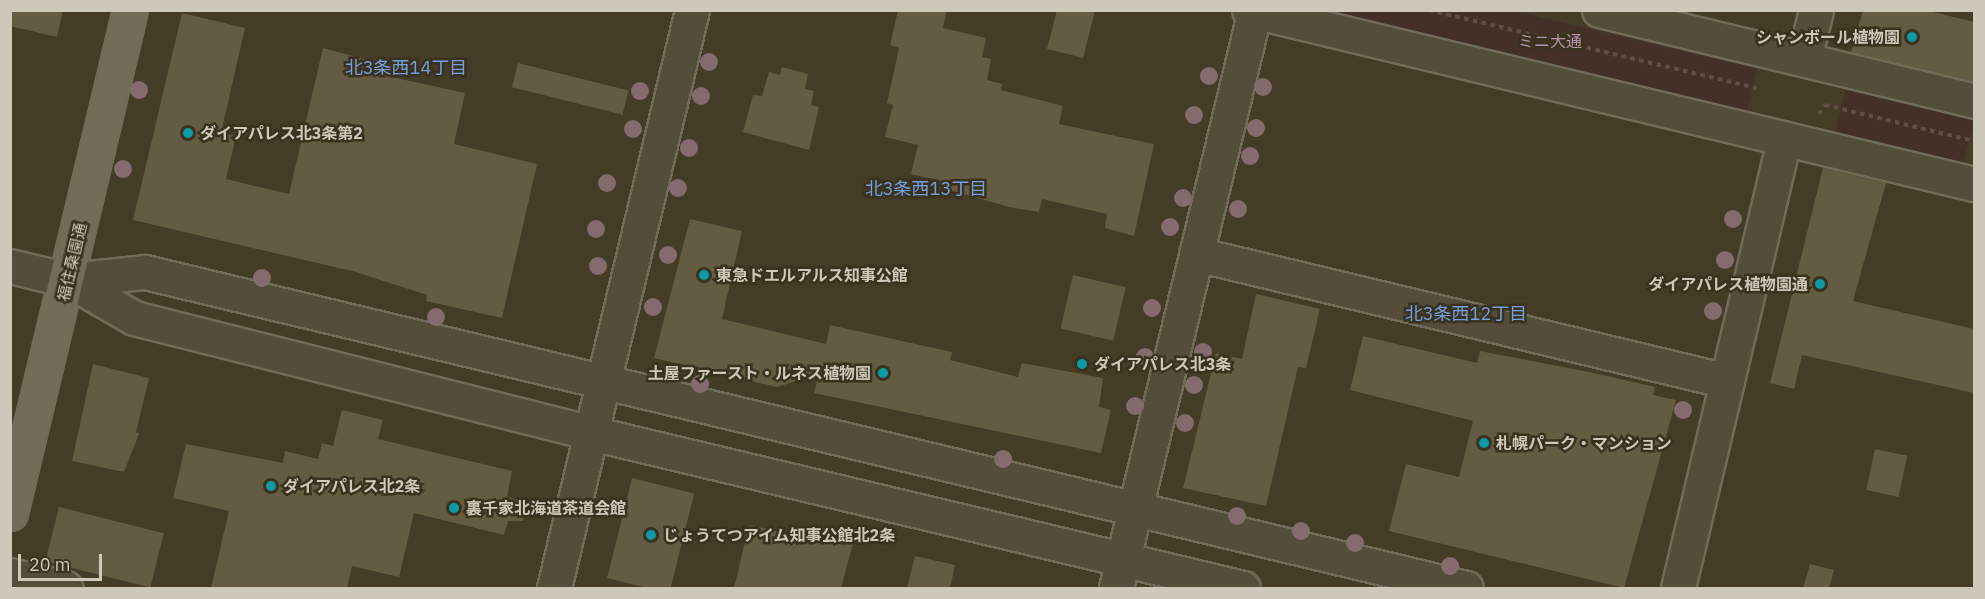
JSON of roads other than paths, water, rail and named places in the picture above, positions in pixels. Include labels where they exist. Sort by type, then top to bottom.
[{"type":"main road","name":"福住桑園通","points":[[10,513],[68,280],[130,10]]},
{"type":"street","points":[[554,588],[692,10]]},
{"type":"street","points":[[1599,10],[1974,101]]},
{"type":"street","points":[[1804,59],[1816,10]]},
{"type":"street","points":[[1119,574],[1253,11],[1974,184]]},
{"type":"street","points":[[1678,588],[1784,138]]},
{"type":"street","points":[[1196,254],[1727,381]]},
{"type":"street","points":[[10,266],[68,280],[134,318],[591,433],[1119,574],[1243,588]]},
{"type":"street","points":[[68,280],[145,272],[1466,588]]},
{"type":"street","points":[[10,575],[66,588]]},
{"type":"place","name":"シャンボール植物園","points":[[1912,37]]},
{"type":"place","name":"ダイアパレス北3条第2","points":[[188,133]]},
{"type":"place","name":"東急ドエルアルス知事公館","points":[[704,275]]},
{"type":"place","name":"ダイアパレス植物園通","points":[[1820,284]]},
{"type":"place","name":"ダイアパレス北3条","points":[[1082,364]]},
{"type":"place","name":"土屋ファースト・ルネス植物園","points":[[883,373]]},
{"type":"place","name":"札幌パーク・マンション","points":[[1484,443]]},
{"type":"place","name":"ダイアパレス北2条","points":[[271,486]]},
{"type":"place","name":"裏千家北海道茶道会館","points":[[454,508]]},
{"type":"place","name":"じょうてつアイム知事公館北2条","points":[[651,535]]},
{"type":"district","name":"北3条西14丁目","points":[[406,68]]},
{"type":"district","name":"北3条西13丁目","points":[[926,189]]},
{"type":"district","name":"北3条西12丁目","points":[[1466,314]]},
{"type":"park label","name":"ミニ大通","points":[[1550,41]]}]
